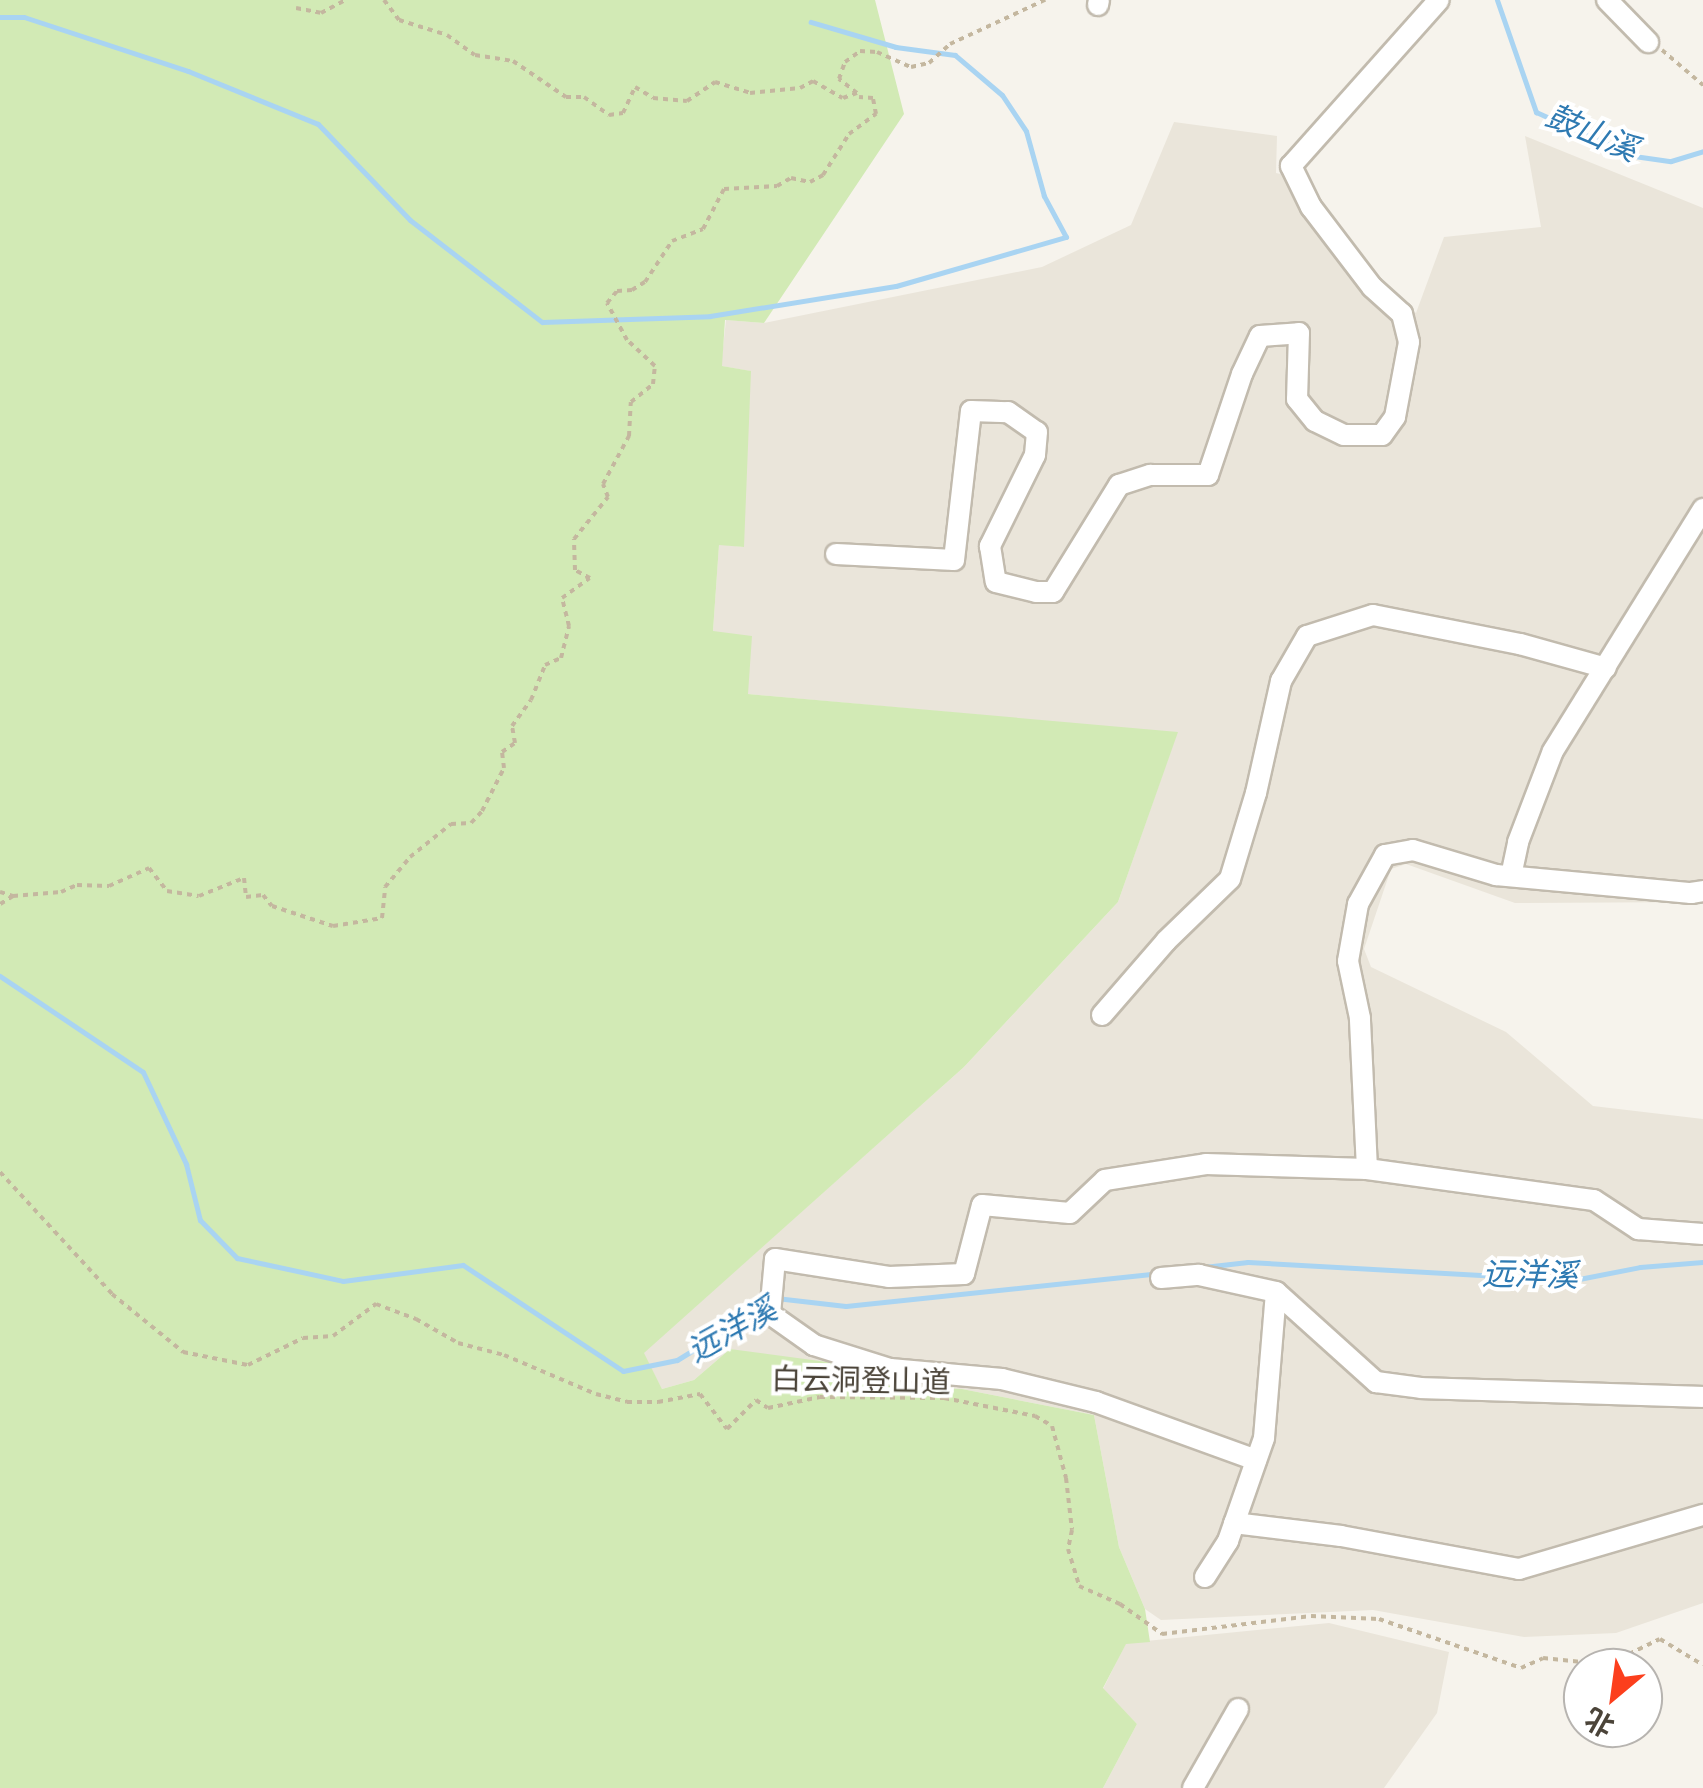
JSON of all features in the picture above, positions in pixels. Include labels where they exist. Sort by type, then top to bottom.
[{"type":"street","points":[[836,554],[954,560],[971,410],[1008,412],[1037,432],[1035,455],[990,546],[996,582],[1053,592],[1119,485],[1150,475],[1208,475],[1242,374],[1260,336],[1299,333],[1297,399],[1314,421],[1344,436],[1382,435],[1395,417],[1409,342],[1402,314],[1372,287],[1329,230],[1290,166],[1438,0]]},
{"type":"street","points":[[1607,0],[1648,42]]},
{"type":"street","points":[[1511,876],[1518,842],[1553,752],[1703,508]]},
{"type":"street","points":[[1102,1015],[1166,941],[1230,879],[1256,794],[1281,681],[1307,636],[1373,615],[1520,644],[1606,668]]},
{"type":"street","points":[[1367,1169],[1360,1018],[1348,961],[1358,904],[1385,855],[1413,850],[1511,876],[1691,893],[1703,890]]},
{"type":"street","points":[[1256,1460],[1096,1402],[1002,1379],[890,1369],[814,1345],[770,1314],[775,1258],[889,1277],[964,1274],[982,1205],[1070,1213],[1105,1180],[1206,1164],[1367,1169],[1594,1200],[1638,1229],[1703,1234]]},
{"type":"street","points":[[1161,1278],[1199,1275],[1276,1292],[1376,1382],[1421,1388],[1703,1398]]},
{"type":"street","points":[[1205,1577],[1234,1523],[1264,1438],[1276,1292]]},
{"type":"street","points":[[1234,1523],[1341,1536],[1519,1569],[1703,1515]]},
{"type":"street","points":[[1193,1788],[1238,1708]]},
{"type":"path","points":[[296,8],[321,13],[345,0]]},
{"type":"path","points":[[384,0],[399,20],[448,35],[475,55],[513,61],[566,96],[584,97],[609,115],[624,113],[635,86],[653,98],[687,100],[715,82],[750,93],[800,88],[812,80],[844,98],[857,93],[839,79],[845,62],[860,51],[877,52],[911,66],[928,63],[950,44],[1045,0]]},
{"type":"path","points":[[1648,42],[1703,85]]},
{"type":"path","points":[[0,892],[13,896],[61,892],[78,885],[109,886],[149,868],[167,891],[199,896],[244,878],[246,897],[263,895],[272,906],[333,926],[382,918],[385,888],[410,858],[451,824],[471,823],[482,811],[504,768],[502,752],[515,743],[512,726],[531,700],[546,665],[561,658],[569,626],[562,598],[590,578],[576,570],[574,538],[608,497],[602,484],[629,436],[630,402],[653,384],[655,366],[627,340],[607,303],[617,291],[632,290],[645,282],[672,241],[703,228],[724,189],[777,186],[791,178],[810,182],[823,175],[849,134],[876,114],[874,98],[859,98]]},
{"type":"path","points":[[0,904],[13,896]]},
{"type":"path","name":"白云洞登山道","points":[[0,1172],[112,1294],[183,1352],[248,1365],[304,1338],[333,1336],[376,1304],[416,1318],[458,1343],[504,1355],[596,1394],[627,1402],[658,1402],[700,1394],[726,1429],[756,1400],[768,1408],[820,1397],[944,1398],[1034,1416],[1052,1426],[1057,1443],[1072,1530],[1068,1549],[1079,1586],[1120,1604],[1162,1634],[1311,1616],[1378,1619],[1521,1668],[1543,1658],[1582,1662],[1629,1654],[1660,1639],[1703,1665]]},
{"type":"shaded area","points":[[1174,122],[1277,136],[1276,173],[1307,180],[1366,267],[1416,313],[1444,237],[1541,227],[1525,136],[1703,208],[1703,902],[1515,903],[1406,864],[1391,869],[1364,949],[1371,967],[1506,1032],[1593,1106],[1703,1119],[1703,1603],[1616,1633],[1524,1637],[1373,1610],[1161,1620],[1145,1609],[1119,1547],[1094,1415],[962,1389],[874,1385],[730,1349],[694,1380],[662,1389],[643,1353],[964,1067],[1118,902],[1177,733],[747,694],[713,631],[719,544],[743,547],[750,371],[721,366],[726,320],[764,323],[1042,267],[1131,225]]},
{"type":"shaded area","points":[[1329,1623],[1449,1652],[1437,1713],[1384,1788],[1103,1788],[1137,1724],[1103,1689],[1126,1643]]},
{"type":"green space","points":[[0,0],[875,0],[904,114],[764,323],[725,320],[722,366],[751,371],[744,547],[719,545],[713,631],[752,636],[748,694],[1178,732],[1118,902],[964,1067],[644,1353],[662,1389],[694,1380],[730,1349],[857,1366],[874,1385],[962,1389],[1094,1415],[1119,1547],[1145,1609],[1150,1642],[1126,1644],[1103,1688],[1137,1724],[1103,1788],[0,1788]]},
{"type":"waterway","name":"鼓山溪","points":[[1497,0],[1536,112],[1634,156],[1671,161],[1703,151]]},
{"type":"waterway","points":[[0,17],[24,17],[188,71],[318,124],[410,220],[542,322],[710,316],[896,286],[1066,237],[1044,196],[1026,131],[1002,95],[955,55],[896,47],[811,22]]},
{"type":"waterway","name":"远洋溪","points":[[0,976],[143,1072],[186,1164],[200,1220],[237,1258],[343,1281],[463,1265],[623,1371],[677,1360],[763,1307]]},
{"type":"waterway","name":"远洋溪","points":[[1204,1267],[1248,1262],[1574,1280],[1640,1267],[1703,1262]]},
{"type":"waterway","name":"远洋溪","points":[[776,1298],[846,1306],[1158,1273]]}]
